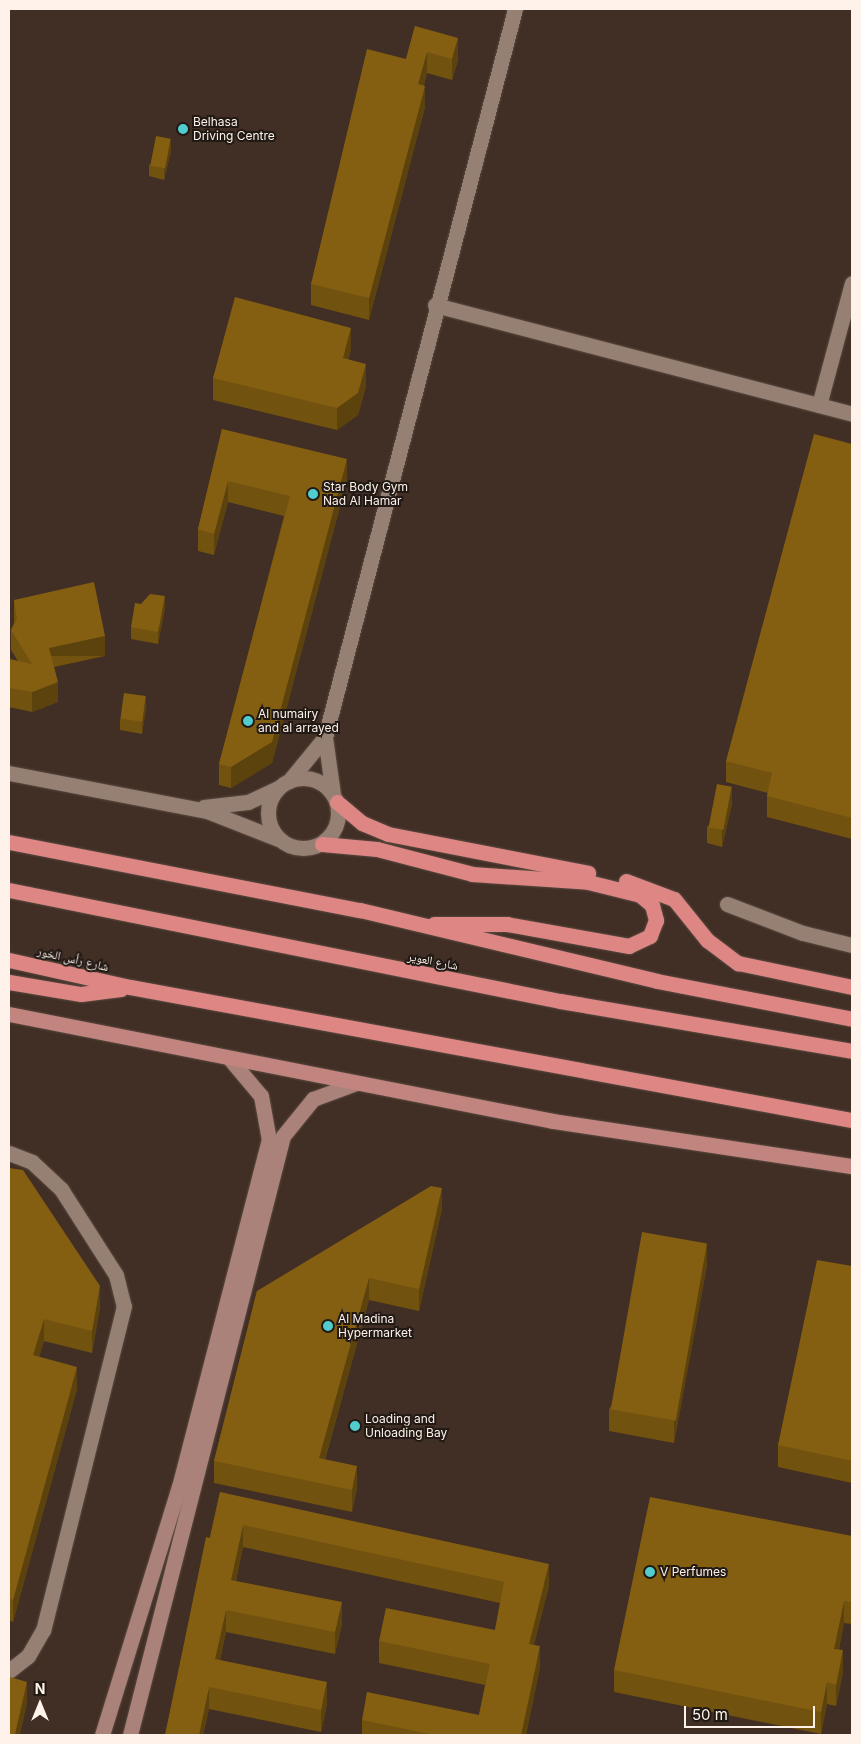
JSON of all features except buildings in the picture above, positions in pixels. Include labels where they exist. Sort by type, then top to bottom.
[{"type":"highway","points":[[335,798],[362,823],[388,834],[652,887],[674,899],[708,940],[738,963],[852,987]]},
{"type":"highway","points":[[9,842],[424,926],[657,981],[852,1019]]},
{"type":"highway","points":[[322,844],[377,849],[472,874],[588,882],[640,895],[652,905],[656,920],[650,936],[629,946],[487,922],[424,926]]},
{"type":"highway","name":"شارع العوير","points":[[9,890],[560,1002],[852,1051]]},
{"type":"highway","name":"شارع رأس الخور","points":[[9,960],[130,987]]},
{"type":"highway","points":[[9,982],[81,994],[130,987],[852,1120]]},
{"type":"main road","points":[[9,1014],[230,1059],[596,1128],[852,1166]]},
{"type":"street","points":[[9,773],[182,806],[304,849],[322,844],[338,821],[325,737],[515,9]]},
{"type":"street","points":[[820,405],[852,283]]},
{"type":"street","points":[[436,306],[852,414]]},
{"type":"street","points":[[278,839],[271,829],[268,806],[285,783],[325,737]]},
{"type":"street","points":[[182,806],[236,804],[285,783],[314,780],[335,798]]},
{"type":"street","points":[[728,904],[803,933],[852,945]]},
{"type":"street","points":[[102,1735],[179,1487],[269,1140],[261,1096],[230,1059]]},
{"type":"street","points":[[130,1735],[283,1136],[313,1099],[356,1083]]},
{"type":"street","points":[[9,1152],[32,1162],[61,1189],[116,1275],[124,1306],[42,1630],[28,1656],[9,1671]]},
{"type":"place","name":"Belhasa Driving Centre","points":[[183,129]]},
{"type":"place","name":"Star Body Gym Nad Al Hamar","points":[[313,494]]},
{"type":"place","name":"Al numairy and al arrayed","points":[[248,721]]},
{"type":"place","name":"Al Madina Hypermarket","points":[[328,1326]]},
{"type":"place","name":"Loading and Unloading Bay","points":[[355,1426]]},
{"type":"place","name":"V Perfumes","points":[[650,1572]]}]
